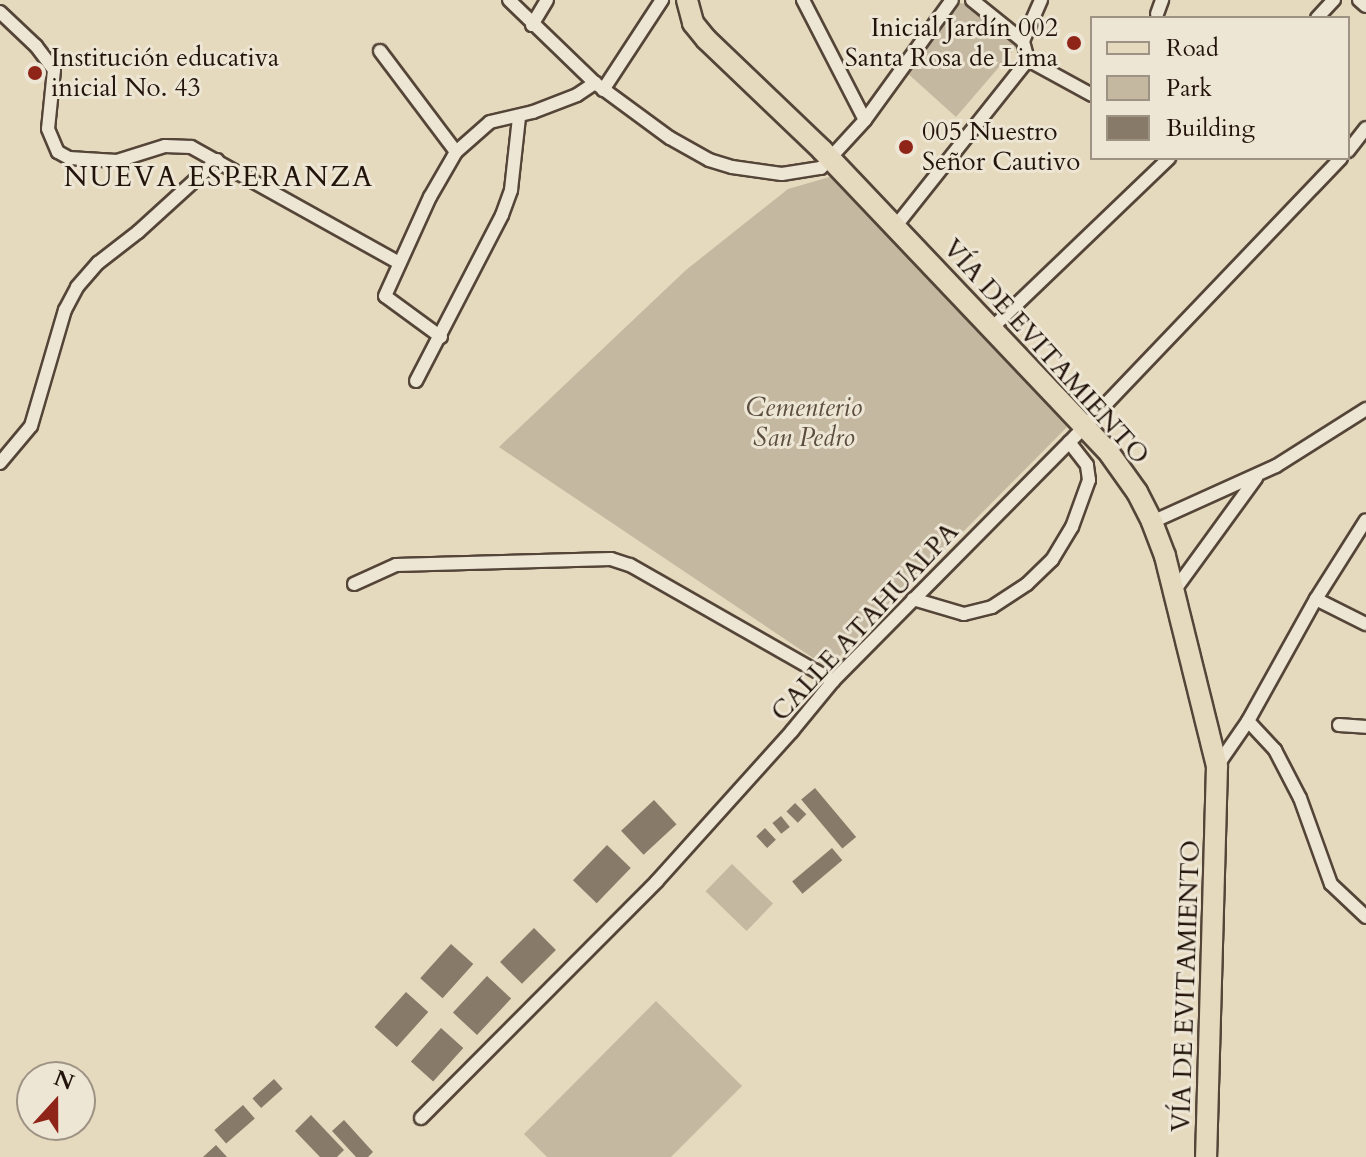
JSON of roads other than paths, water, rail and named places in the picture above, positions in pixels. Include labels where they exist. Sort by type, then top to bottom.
[{"type":"main road","name":"VÍA DE EVITAMIENTO","points":[[687,0],[693,23],[706,39],[830,158],[993,327],[1084,427],[1123,471],[1152,522],[1174,591],[1217,766],[1206,1157]]},
{"type":"street","points":[[509,0],[599,87],[670,138],[709,160],[756,173],[807,173],[821,168],[865,120],[952,0]]},
{"type":"street","points":[[532,25],[547,0]]},
{"type":"street","points":[[441,337],[385,296],[398,262],[456,152],[490,122],[519,117],[599,87],[662,0]]},
{"type":"street","points":[[803,0],[865,120]]},
{"type":"street","points":[[972,0],[1023,41],[1028,60],[1090,94]]},
{"type":"street","points":[[1023,41],[1041,0]]},
{"type":"street","points":[[1157,14],[1162,0]]},
{"type":"street","points":[[1319,16],[1334,0]]},
{"type":"street","points":[[1359,0],[1366,6]]},
{"type":"street","points":[[0,12],[36,46],[54,70],[48,129],[58,152],[69,158],[117,161],[179,144],[217,160],[398,262]]},
{"type":"street","points":[[380,51],[456,152]]},
{"type":"street","points":[[895,227],[1028,60]]},
{"type":"street","points":[[416,381],[502,215],[511,190],[519,117]]},
{"type":"street","points":[[1350,148],[1366,128]]},
{"type":"street","points":[[0,463],[31,426],[65,310],[77,287],[98,263],[138,232],[217,160]]},
{"type":"street","points":[[993,327],[1167,160]]},
{"type":"street","name":"CALLE ATAHUALPA","points":[[421,1118],[657,881],[833,681],[1084,427],[1339,160]]},
{"type":"street","points":[[1152,522],[1258,475],[1320,441],[1366,409]]},
{"type":"street","points":[[913,599],[964,614],[992,607],[1027,584],[1052,560],[1072,527],[1089,480],[1087,465],[1069,442]]},
{"type":"street","points":[[1174,591],[1258,475]]},
{"type":"street","points":[[1217,766],[1248,721],[1316,599],[1366,520]]},
{"type":"street","points":[[1353,542],[1366,529]]},
{"type":"street","points":[[354,584],[396,565],[611,559],[630,565],[833,681]]},
{"type":"street","points":[[1316,599],[1366,624]]},
{"type":"street","points":[[1248,721],[1275,750],[1300,798],[1331,884],[1366,917]]},
{"type":"street","points":[[1339,725],[1366,727]]},
{"type":"place","name":"Inicial Jardín 002 Santa Rosa de Lima","points":[[1074,43]]},
{"type":"place","name":"Institución educativa inicial No. 43","points":[[35,73]]},
{"type":"place","name":"005 Nuestro Señor Cautivo","points":[[906,147]]},
{"type":"district","name":"NUEVA ESPERANZA","points":[[219,177]]},
{"type":"park label","name":"Cementerio San Pedro","points":[[804,423]]}]
